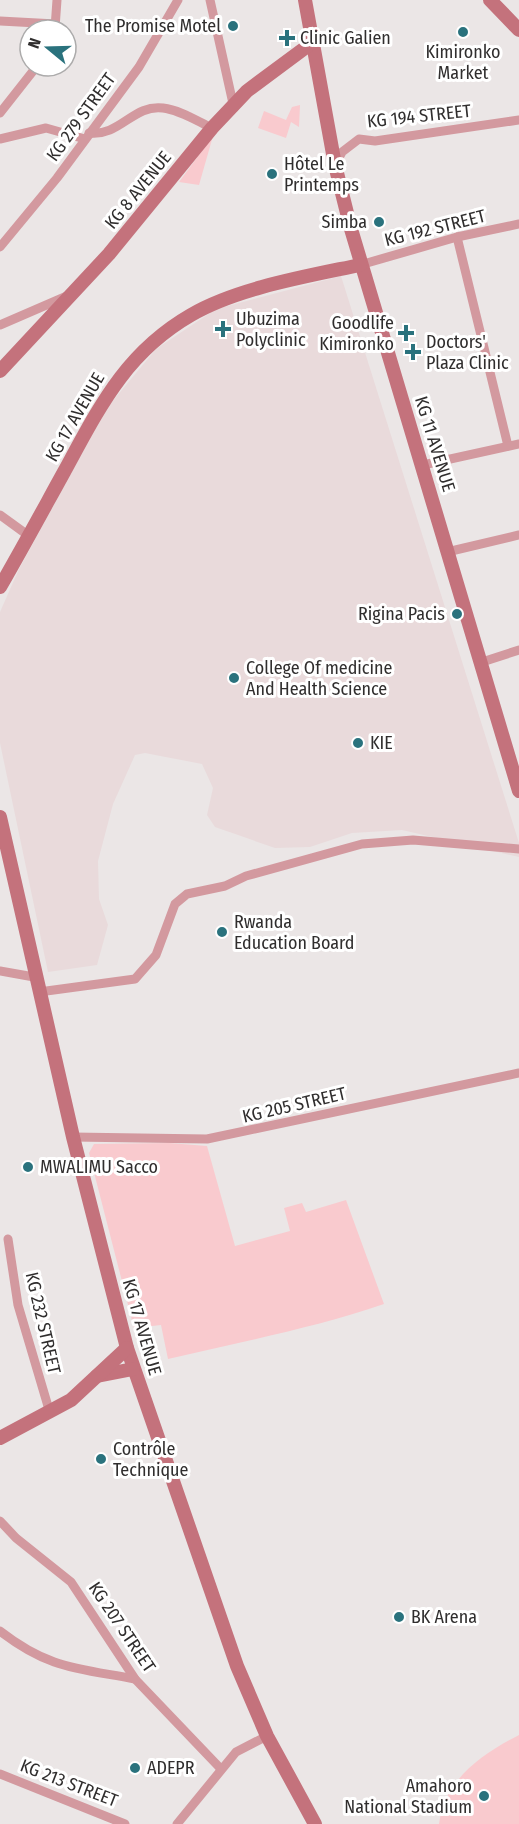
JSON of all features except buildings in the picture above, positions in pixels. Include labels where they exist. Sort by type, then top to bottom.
[{"type":"street","points":[[56,18],[57,0]]},
{"type":"street","name":"KG 279 STREET","points":[[0,247],[140,67],[178,0]]},
{"type":"street","points":[[210,0],[234,108]]},
{"type":"street","name":"KG 11 AVENUE","points":[[306,0],[335,165],[360,265],[423,465],[479,663],[519,791]]},
{"type":"street","points":[[490,0],[519,30]]},
{"type":"street","points":[[0,21],[18,23]]},
{"type":"street","name":"KG 8 AVENUE","points":[[0,371],[109,254],[212,128],[234,108],[247,91],[313,42]]},
{"type":"street","points":[[0,113],[28,78]]},
{"type":"street","points":[[0,139],[46,128],[87,136],[106,134],[130,117],[155,108],[176,112],[212,128]]},
{"type":"street","name":"KG 194 STREET","points":[[335,165],[342,152],[359,139],[375,141],[519,120]]},
{"type":"street","name":"KG 192 STREET","points":[[360,265],[457,237],[519,224]]},
{"type":"street","points":[[457,237],[508,446]]},
{"type":"street","name":"KG 17 AVENUE","points":[[0,587],[111,387],[143,349],[192,315],[210,306],[286,281],[360,265]]},
{"type":"street","points":[[0,325],[69,295]]},
{"type":"street","points":[[423,465],[519,444]]},
{"type":"street","points":[[0,515],[29,536]]},
{"type":"street","points":[[447,552],[519,534]]},
{"type":"street","points":[[479,663],[519,650]]},
{"type":"street","name":"KG 17 AVENUE","points":[[0,818],[34,976],[127,1348],[207,1583],[267,1736],[315,1824]]},
{"type":"street","points":[[39,992],[135,979],[156,955],[171,913],[180,898],[187,894],[225,886],[246,876],[362,844],[392,840],[519,849]]},
{"type":"street","points":[[0,971],[34,976]]},
{"type":"street","name":"KG 205 STREET","points":[[73,1137],[207,1139],[519,1073]]},
{"type":"street","name":"KG 232 STREET","points":[[8,1239],[18,1305],[50,1413]]},
{"type":"street","points":[[0,1438],[71,1400],[127,1348]]},
{"type":"street","points":[[97,1376],[134,1369]]},
{"type":"street","name":"KG 207 STREET","points":[[0,1521],[16,1539],[71,1582],[135,1679],[221,1769]]},
{"type":"street","points":[[0,1631],[21,1647],[57,1665],[135,1679]]},
{"type":"street","points":[[177,1824],[236,1752],[267,1736]]},
{"type":"street","name":"KG 213 STREET","points":[[0,1774],[125,1824]]},
{"type":"shaded area","points":[[300,105],[299,127],[291,122],[286,138],[258,128],[264,111],[286,120],[292,107]]},
{"type":"shaded area","points":[[213,136],[199,185],[179,182]]},
{"type":"shaded area","name":"College Of medicine And Health Science","points":[[341,276],[519,843],[519,857],[402,830],[352,833],[310,847],[275,848],[215,827],[207,815],[213,788],[202,764],[145,753],[135,755],[113,804],[98,861],[99,899],[108,925],[97,965],[48,972],[0,743],[0,612],[19,569],[106,409],[156,349],[216,309]]},
{"type":"shaded area","points":[[169,1143],[207,1146],[235,1246],[290,1231],[284,1208],[302,1203],[306,1212],[346,1200],[384,1304],[304,1327],[168,1359],[161,1325],[134,1328],[89,1153],[94,1144]]},
{"type":"shaded area","name":"Amahoro National Stadium","points":[[519,1735],[519,1824],[439,1824],[443,1808],[457,1781],[479,1760]]},
{"type":"place","name":"The Promise Motel","points":[[233,26]]},
{"type":"place","name":"Kimironko Market","points":[[463,32]]},
{"type":"place","name":"Clinic Galien","points":[[287,38]]},
{"type":"place","name":"Hôtel Le Printemps","points":[[272,174]]},
{"type":"place","name":"Simba","points":[[379,222]]},
{"type":"place","name":"Ubuzima Polyclinic","points":[[223,329]]},
{"type":"place","name":"Goodlife Kimironko","points":[[406,333]]},
{"type":"place","name":"Doctors' Plaza Clinic","points":[[413,352]]},
{"type":"place","name":"Rigina Pacis","points":[[457,614]]},
{"type":"place","name":"College Of medicine And Health Science","points":[[234,678]]},
{"type":"place","name":"KIE","points":[[358,743]]},
{"type":"place","name":"Rwanda Education Board","points":[[222,932]]},
{"type":"place","name":"MWALIMU Sacco","points":[[28,1167]]},
{"type":"place","name":"Contrôle Technique","points":[[101,1459]]},
{"type":"place","name":"BK Arena","points":[[399,1617]]},
{"type":"place","name":"ADEPR","points":[[135,1768]]},
{"type":"place","name":"Amahoro National Stadium","points":[[484,1796]]}]
